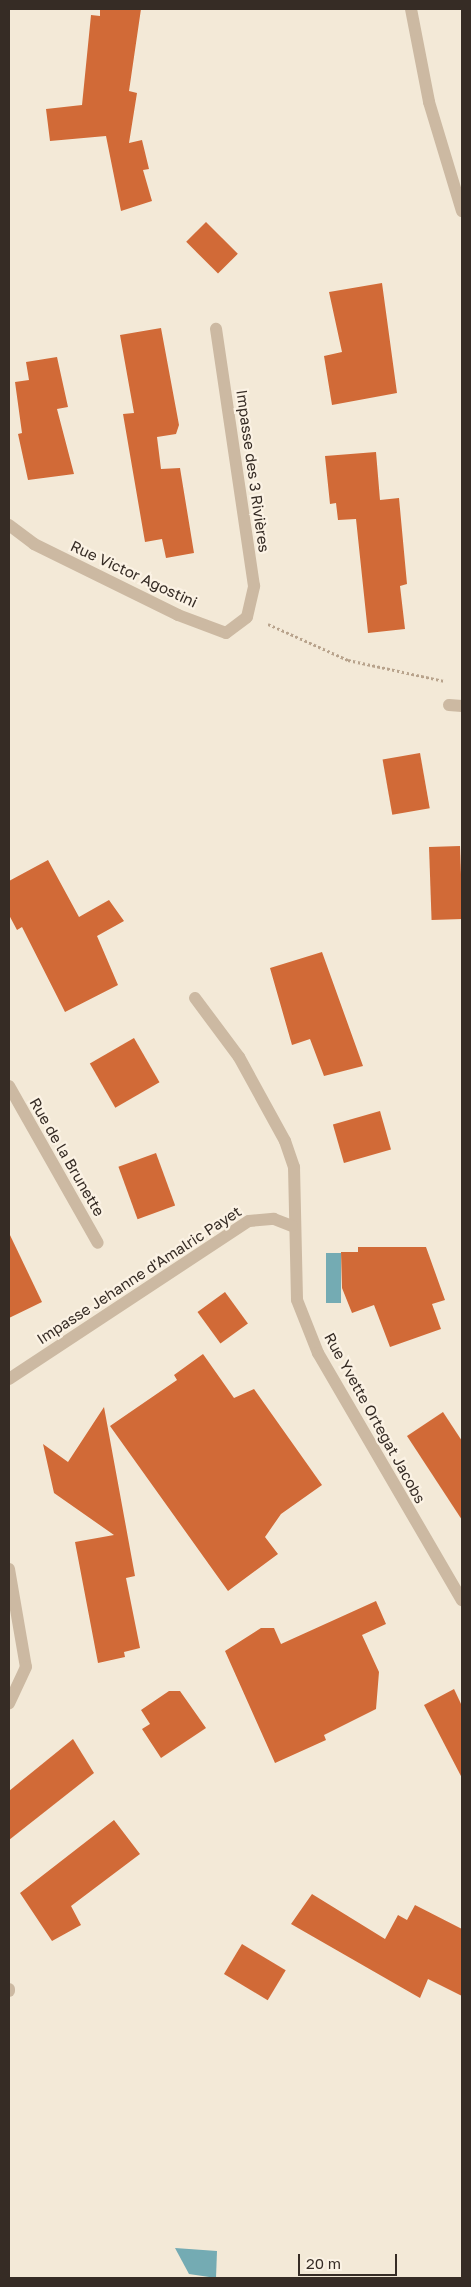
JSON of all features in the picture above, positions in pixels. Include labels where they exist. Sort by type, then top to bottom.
[{"type":"street","points":[[411,9],[429,102],[462,211]]},
{"type":"street","name":"Impasse des 3 Rivières","points":[[216,329],[254,586],[247,618]]},
{"type":"street","name":"Rue Victor Agostini","points":[[9,525],[34,544],[178,615],[226,633],[247,618]]},
{"type":"street","points":[[449,705],[462,706]]},
{"type":"street","name":"Rue Yvette Ortegat Jacobs","points":[[195,998],[239,1057],[285,1141],[294,1168],[292,1226],[297,1300],[318,1353],[462,1600]]},
{"type":"street","name":"Rue de la Brunette","points":[[9,1086],[98,1243]]},
{"type":"street","name":"Impasse Jehanne d'Amalric Payet","points":[[9,1379],[249,1220],[274,1219],[292,1226]]},
{"type":"street","points":[[9,1569],[26,1667],[9,1703]]},
{"type":"path","points":[[247,618],[348,660],[454,683]]},
{"type":"water","points":[[326,1253],[341,1253],[341,1303],[326,1303]]},
{"type":"water","points":[[175,2248],[217,2251],[216,2278],[189,2274]]},
{"type":"building","points":[[100,9],[141,9],[129,91],[137,93],[129,143],[142,140],[149,169],[143,170],[152,201],[121,211],[106,136],[50,141],[46,109],[82,105],[91,15],[100,16]]},
{"type":"building","points":[[206,222],[238,254],[218,274],[186,242]]},
{"type":"building","points":[[382,283],[397,393],[332,405],[324,356],[342,352],[329,292]]},
{"type":"building","points":[[161,328],[179,425],[176,434],[157,437],[161,469],[180,468],[194,553],[166,558],[162,539],[145,542],[123,414],[134,413],[120,335]]},
{"type":"building","points":[[57,357],[68,407],[57,409],[74,474],[28,480],[18,434],[22,433],[15,382],[29,380],[26,362]]},
{"type":"building","points":[[376,452],[380,500],[399,498],[407,584],[400,586],[405,629],[368,633],[356,519],[338,520],[336,503],[330,504],[325,456]]},
{"type":"building","points":[[420,753],[430,808],[392,815],[383,760]]},
{"type":"building","points":[[460,846],[462,919],[432,920],[429,847]]},
{"type":"building","points":[[48,860],[79,917],[109,900],[124,921],[97,936],[118,985],[65,1012],[22,927],[17,930],[9,915],[9,881]]},
{"type":"building","points":[[322,952],[363,1066],[324,1076],[310,1039],[292,1045],[270,968]]},
{"type":"building","points":[[134,1038],[160,1082],[115,1108],[90,1064]]},
{"type":"building","points":[[380,1111],[391,1149],[344,1163],[333,1125]]},
{"type":"building","points":[[156,1153],[175,1206],[138,1219],[118,1167]]},
{"type":"building","points":[[9,1233],[42,1302],[9,1318]]},
{"type":"building","points":[[358,1247],[426,1247],[445,1300],[432,1304],[441,1329],[390,1347],[374,1305],[352,1313],[342,1288],[341,1252],[358,1252]]},
{"type":"building","points":[[225,1292],[248,1324],[220,1344],[197,1312]]},
{"type":"building","points":[[203,1354],[234,1398],[254,1389],[322,1485],[281,1514],[265,1537],[278,1554],[228,1591],[110,1426],[177,1380],[174,1375]]},
{"type":"building","points":[[104,1407],[135,1576],[126,1578],[140,1648],[124,1652],[125,1657],[98,1663],[75,1542],[114,1535],[54,1493],[43,1444],[68,1462]]},
{"type":"building","points":[[443,1412],[462,1441],[462,1520],[407,1436]]},
{"type":"building","points":[[376,1601],[386,1624],[362,1635],[379,1672],[376,1709],[324,1735],[326,1740],[275,1763],[225,1651],[261,1628],[274,1628],[281,1644]]},
{"type":"building","points":[[454,1689],[462,1706],[462,1778],[424,1705]]},
{"type":"building","points":[[169,1691],[180,1691],[206,1728],[161,1758],[142,1729],[150,1724],[141,1710]]},
{"type":"building","points":[[73,1739],[94,1773],[9,1840],[9,1791]]},
{"type":"building","points":[[114,1820],[140,1854],[71,1906],[81,1925],[52,1941],[20,1893]]},
{"type":"building","points":[[312,1894],[385,1939],[398,1915],[407,1920],[415,1905],[462,1929],[462,1996],[428,1979],[420,1998],[291,1924]]},
{"type":"building","points":[[242,1944],[286,1970],[268,2000],[224,1974]]}]
